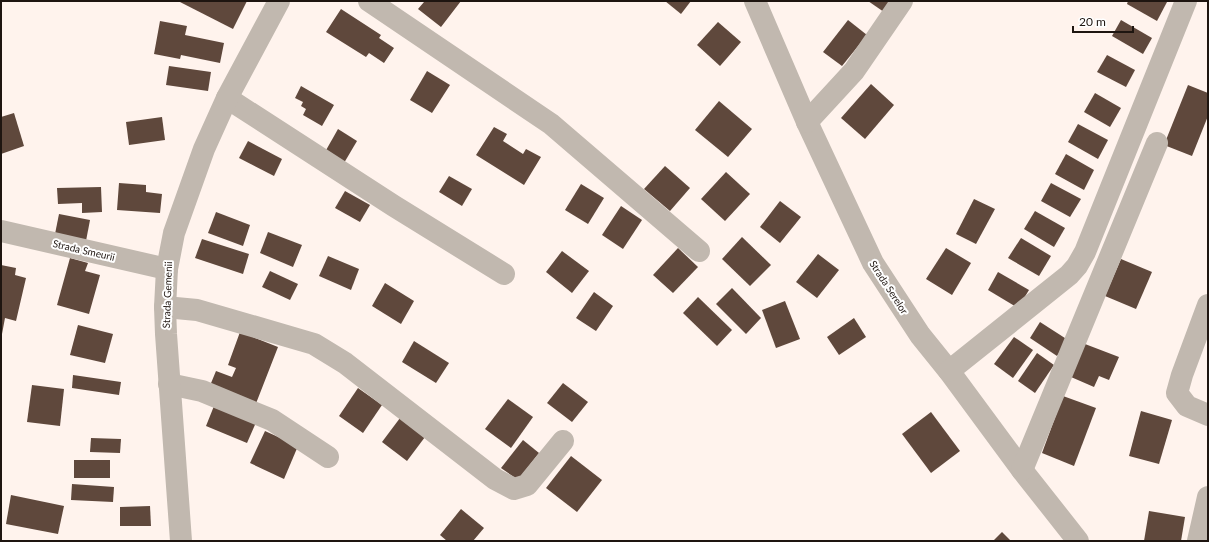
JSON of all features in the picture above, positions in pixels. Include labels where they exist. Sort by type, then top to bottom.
[{"type":"street","name":"Strada Gemenii","points":[[181,541],[169,384],[165,307],[166,269],[174,233],[204,149],[227,98],[279,1]]},
{"type":"street","points":[[369,1],[552,124],[699,251]]},
{"type":"street","name":"Strada Serelor","points":[[755,1],[807,122],[873,263],[920,335],[949,371],[1022,470],[1078,541]]},
{"type":"street","points":[[807,122],[854,71],[902,1]]},
{"type":"street","points":[[949,371],[1069,275],[1077,266],[1085,252],[1186,1]]},
{"type":"street","points":[[227,98],[394,206],[504,274]]},
{"type":"street","points":[[1022,470],[1157,143]]},
{"type":"street","name":"Strada Smeurii","points":[[1,231],[166,269]]},
{"type":"street","points":[[1208,305],[1182,375],[1177,393],[1187,406],[1208,415]]},
{"type":"street","points":[[165,307],[197,310],[314,344],[346,363],[495,479],[514,489],[527,485],[563,441]]},
{"type":"street","points":[[169,384],[202,390],[272,420],[328,457]]},
{"type":"street","points":[[1198,541],[1208,497]]},
{"type":"building","points":[[178,1],[247,1],[233,29]]},
{"type":"building","points":[[423,1],[461,1],[441,27],[418,9],[424,2]]},
{"type":"building","points":[[665,1],[691,1],[681,14]]},
{"type":"building","points":[[868,1],[891,1],[884,12]]},
{"type":"building","points":[[1128,1],[1167,2],[1157,21],[1127,4]]},
{"type":"building","points":[[341,9],[381,35],[379,38],[394,48],[384,63],[369,53],[366,57],[326,32]]},
{"type":"building","points":[[848,20],[867,35],[842,66],[823,52]]},
{"type":"building","points":[[1121,20],[1152,38],[1143,54],[1112,36]]},
{"type":"building","points":[[160,21],[187,26],[185,35],[224,43],[220,63],[181,55],[180,59],[154,54]]},
{"type":"building","points":[[718,22],[741,42],[720,66],[697,45]]},
{"type":"building","points":[[1107,55],[1135,70],[1126,87],[1097,72]]},
{"type":"building","points":[[169,66],[211,72],[208,91],[166,85]]},
{"type":"building","points":[[427,71],[450,85],[432,113],[410,100]]},
{"type":"building","points":[[871,84],[894,105],[865,139],[841,118]]},
{"type":"building","points":[[1188,85],[1208,93],[1208,116],[1192,156],[1164,145]]},
{"type":"building","points":[[301,86],[334,105],[322,126],[303,115],[306,109],[301,106],[303,102],[295,98]]},
{"type":"building","points":[[1095,93],[1121,108],[1110,127],[1084,112]]},
{"type":"building","points":[[719,101],[752,129],[728,157],[695,130]]},
{"type":"building","points":[[14,113],[24,146],[1,154],[1,117]]},
{"type":"building","points":[[162,117],[165,140],[129,145],[126,122]]},
{"type":"building","points":[[1078,124],[1108,140],[1098,159],[1068,142]]},
{"type":"building","points":[[494,127],[507,134],[503,141],[523,154],[526,149],[541,157],[524,185],[476,155]]},
{"type":"building","points":[[338,129],[357,141],[344,163],[325,152]]},
{"type":"building","points":[[248,141],[282,159],[274,176],[239,158]]},
{"type":"building","points":[[1066,154],[1094,170],[1084,190],[1055,174]]},
{"type":"building","points":[[665,166],[690,188],[670,211],[644,189]]},
{"type":"building","points":[[726,172],[750,194],[725,221],[701,199]]},
{"type":"building","points":[[449,176],[472,189],[462,206],[439,192]]},
{"type":"building","points":[[119,183],[146,185],[146,192],[162,194],[160,213],[117,210]]},
{"type":"building","points":[[1051,183],[1081,199],[1070,217],[1041,201]]},
{"type":"building","points":[[581,184],[604,198],[588,224],[565,210]]},
{"type":"building","points":[[101,187],[102,212],[82,213],[82,203],[58,204],[57,188]]},
{"type":"building","points":[[345,191],[370,205],[360,222],[335,208]]},
{"type":"building","points":[[974,199],[995,209],[976,244],[956,234]]},
{"type":"building","points":[[780,201],[801,217],[780,243],[760,227]]},
{"type":"building","points":[[621,206],[642,220],[623,249],[602,235]]},
{"type":"building","points":[[1035,211],[1065,228],[1054,247],[1024,229]]},
{"type":"building","points":[[216,212],[250,225],[243,246],[208,233]]},
{"type":"building","points":[[59,214],[90,220],[86,241],[55,234]]},
{"type":"building","points":[[268,232],[302,245],[293,267],[260,253]]},
{"type":"building","points":[[742,237],[771,265],[750,286],[722,259]]},
{"type":"building","points":[[1021,238],[1051,256],[1039,276],[1008,258]]},
{"type":"building","points":[[202,239],[249,254],[243,274],[195,258]]},
{"type":"building","points":[[678,248],[698,267],[673,293],[653,275]]},
{"type":"building","points":[[946,248],[971,263],[952,295],[926,279]]},
{"type":"building","points":[[562,251],[589,271],[572,293],[546,272]]},
{"type":"building","points":[[818,254],[839,270],[817,298],[796,282]]},
{"type":"building","points":[[328,256],[359,269],[351,290],[319,276]]},
{"type":"building","points":[[70,258],[88,263],[85,271],[100,275],[89,314],[57,305]]},
{"type":"building","points":[[1121,259],[1152,272],[1136,309],[1105,296]]},
{"type":"building","points":[[1,265],[16,268],[15,275],[26,278],[16,321],[5,318],[2,334]]},
{"type":"building","points":[[270,271],[298,284],[290,300],[262,287]]},
{"type":"building","points":[[998,272],[1029,290],[1018,308],[988,290]]},
{"type":"building","points":[[385,283],[414,301],[401,324],[372,306]]},
{"type":"building","points":[[732,288],[761,318],[746,334],[716,304]]},
{"type":"building","points":[[594,292],[613,306],[596,331],[576,318]]},
{"type":"building","points":[[698,297],[732,330],[717,346],[683,313]]},
{"type":"building","points":[[785,301],[800,339],[776,348],[762,310]]},
{"type":"building","points":[[854,318],[866,337],[839,355],[827,337]]},
{"type":"building","points":[[1040,322],[1068,340],[1057,356],[1030,338]]},
{"type":"building","points":[[78,325],[113,334],[105,363],[70,355]]},
{"type":"building","points":[[240,332],[278,347],[255,406],[209,388],[216,371],[232,377],[236,368],[228,365]]},
{"type":"building","points":[[1014,337],[1033,350],[1013,378],[994,364]]},
{"type":"building","points":[[414,341],[449,363],[436,383],[402,362]]},
{"type":"building","points":[[1085,344],[1119,357],[1109,380],[1099,376],[1094,387],[1071,377]]},
{"type":"building","points":[[1037,353],[1054,365],[1035,393],[1018,381]]},
{"type":"building","points":[[73,375],[121,382],[119,395],[72,388]]},
{"type":"building","points":[[563,383],[588,402],[572,422],[547,403]]},
{"type":"building","points":[[32,385],[64,389],[60,426],[27,422]]},
{"type":"building","points":[[358,388],[382,405],[363,433],[339,416]]},
{"type":"building","points":[[1063,396],[1096,408],[1074,466],[1042,453]]},
{"type":"building","points":[[508,399],[533,417],[511,448],[485,429]]},
{"type":"building","points":[[216,401],[258,418],[247,443],[206,426]]},
{"type":"building","points":[[1141,411],[1172,420],[1159,464],[1129,456]]},
{"type":"building","points":[[931,412],[960,451],[931,473],[902,434]]},
{"type":"building","points":[[400,418],[425,437],[407,461],[382,442]]},
{"type":"building","points":[[265,431],[298,446],[284,479],[250,463]]},
{"type":"building","points":[[91,438],[121,439],[120,453],[90,452]]},
{"type":"building","points":[[523,440],[539,453],[518,480],[501,468]]},
{"type":"building","points":[[571,456],[602,480],[577,512],[546,488]]},
{"type":"building","points":[[74,460],[110,460],[110,478],[74,478]]},
{"type":"building","points":[[72,484],[114,487],[113,502],[71,500]]},
{"type":"building","points":[[11,495],[64,506],[58,534],[6,524]]},
{"type":"building","points":[[150,506],[151,526],[120,526],[120,507]]},
{"type":"building","points":[[461,509],[484,528],[473,541],[447,541],[440,535]]},
{"type":"building","points":[[1149,511],[1185,517],[1181,541],[1144,541]]},
{"type":"building","points":[[1002,532],[1011,541],[993,541]]}]
